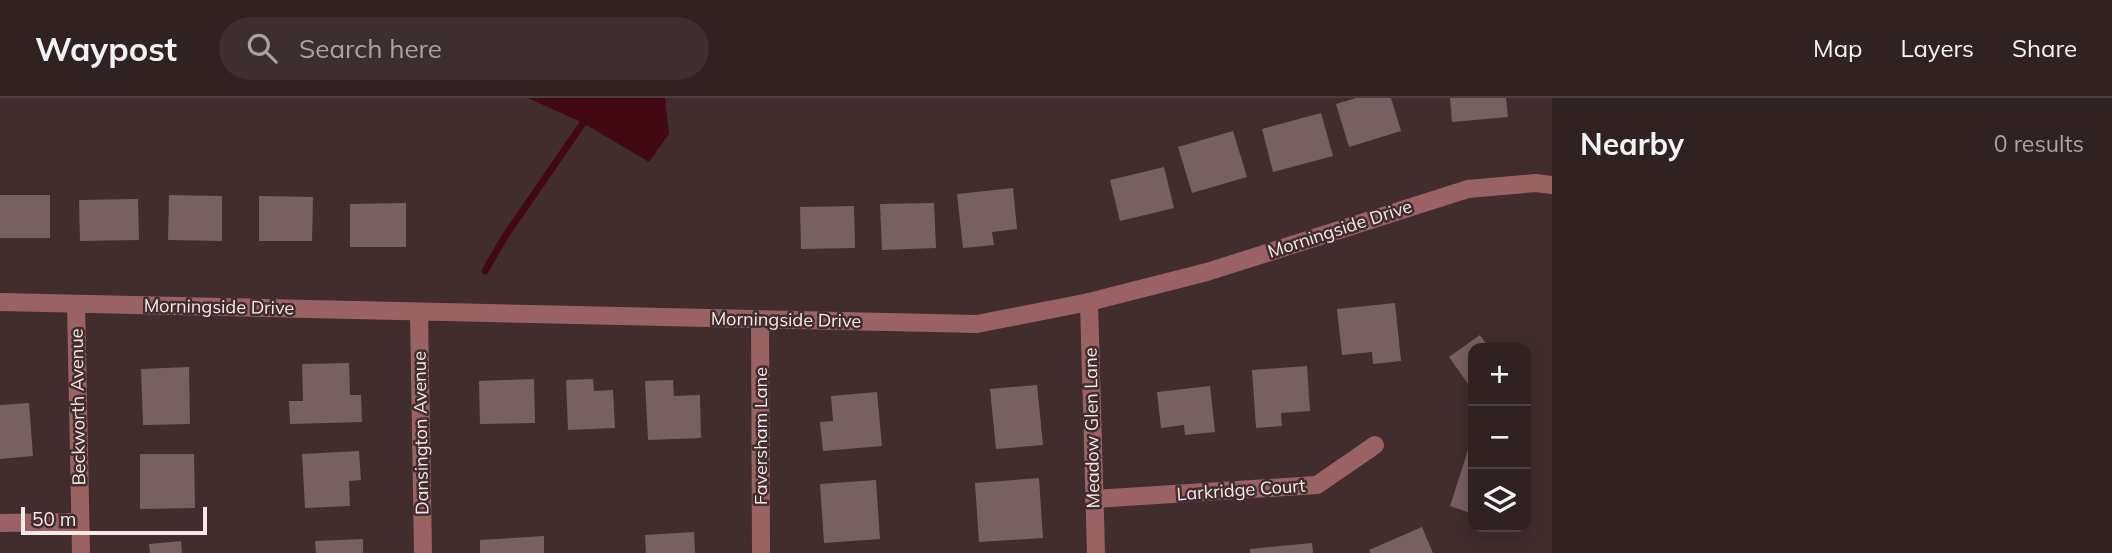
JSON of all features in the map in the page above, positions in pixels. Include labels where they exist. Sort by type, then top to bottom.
[{"type":"street","name":"Morningside Drive","points":[[0,302],[977,324],[1089,302],[1207,272],[1468,189],[1536,183],[1552,185]]},
{"type":"street","name":"Meadow Glen Lane","points":[[1089,302],[1096,553]]},
{"type":"street","name":"Beckworth Avenue","points":[[76,304],[81,553]]},
{"type":"street","name":"Dansington Avenue","points":[[419,312],[423,553]]},
{"type":"street","name":"Faversham Lane","points":[[760,320],[761,553]]},
{"type":"street","name":"Larkridge Court","points":[[1094,499],[1317,485],[1375,445]]},
{"type":"street","points":[[0,523],[80,522]]},
{"type":"shaded area","points":[[528,98],[665,98],[669,134],[649,162],[583,123]]},
{"type":"building","points":[[1356,98],[1391,98],[1401,131],[1349,147],[1336,104]]},
{"type":"building","points":[[1450,98],[1506,98],[1508,117],[1452,122]]},
{"type":"building","points":[[1321,113],[1333,156],[1273,172],[1262,129]]},
{"type":"building","points":[[1233,131],[1247,177],[1192,193],[1178,147]]},
{"type":"building","points":[[1164,167],[1174,208],[1120,221],[1110,180]]},
{"type":"building","points":[[1013,188],[1017,229],[992,232],[994,245],[963,248],[957,194]]},
{"type":"building","points":[[0,195],[50,195],[50,238],[0,238]]},
{"type":"building","points":[[169,195],[222,196],[222,241],[168,240]]},
{"type":"building","points":[[259,196],[313,197],[312,241],[259,241]]},
{"type":"building","points":[[138,199],[139,240],[80,241],[79,200]]},
{"type":"building","points":[[406,203],[406,247],[350,247],[350,204]]},
{"type":"building","points":[[934,203],[936,248],[882,250],[880,204]]},
{"type":"building","points":[[854,206],[855,248],[801,249],[800,207]]},
{"type":"building","points":[[1395,303],[1401,361],[1373,364],[1372,352],[1342,355],[1337,309]]},
{"type":"building","points":[[1480,335],[1486,343],[1469,343]]},
{"type":"building","points":[[1468,344],[1468,384],[1449,357]]},
{"type":"building","points":[[349,363],[350,395],[361,395],[362,422],[290,424],[289,401],[303,401],[302,364]]},
{"type":"building","points":[[1307,366],[1310,411],[1281,413],[1282,426],[1256,428],[1252,370]]},
{"type":"building","points":[[189,367],[190,424],[143,425],[141,369]]},
{"type":"building","points":[[534,379],[535,423],[480,424],[479,381]]},
{"type":"building","points":[[593,379],[594,391],[613,390],[615,428],[568,430],[566,380]]},
{"type":"building","points":[[673,380],[674,396],[700,395],[701,438],[648,440],[645,381]]},
{"type":"building","points":[[1037,385],[1043,445],[996,449],[990,389]]},
{"type":"building","points":[[1210,386],[1215,432],[1185,435],[1184,425],[1161,428],[1157,392]]},
{"type":"building","points":[[877,392],[882,446],[823,451],[820,422],[833,421],[831,396]]},
{"type":"building","points":[[29,403],[33,456],[0,459],[0,405]]},
{"type":"building","points":[[1468,450],[1468,512],[1450,506]]},
{"type":"building","points":[[359,451],[361,480],[349,481],[350,506],[305,508],[302,454]]},
{"type":"building","points":[[140,454],[194,454],[195,508],[140,509]]},
{"type":"building","points":[[1039,478],[1043,538],[979,542],[975,483]]},
{"type":"building","points":[[876,480],[880,539],[824,543],[820,484]]},
{"type":"building","points":[[1422,527],[1433,553],[1370,553],[1369,550]]},
{"type":"building","points":[[694,532],[695,553],[646,553],[645,535]]},
{"type":"building","points":[[544,536],[544,553],[480,553],[480,540]]},
{"type":"building","points":[[363,539],[363,553],[316,553],[315,541]]},
{"type":"building","points":[[181,541],[182,553],[150,553],[149,544]]},
{"type":"building","points":[[1312,543],[1313,553],[1250,553],[1250,549]]},
{"type":"waterway","points":[[485,271],[504,238],[583,123]]}]
